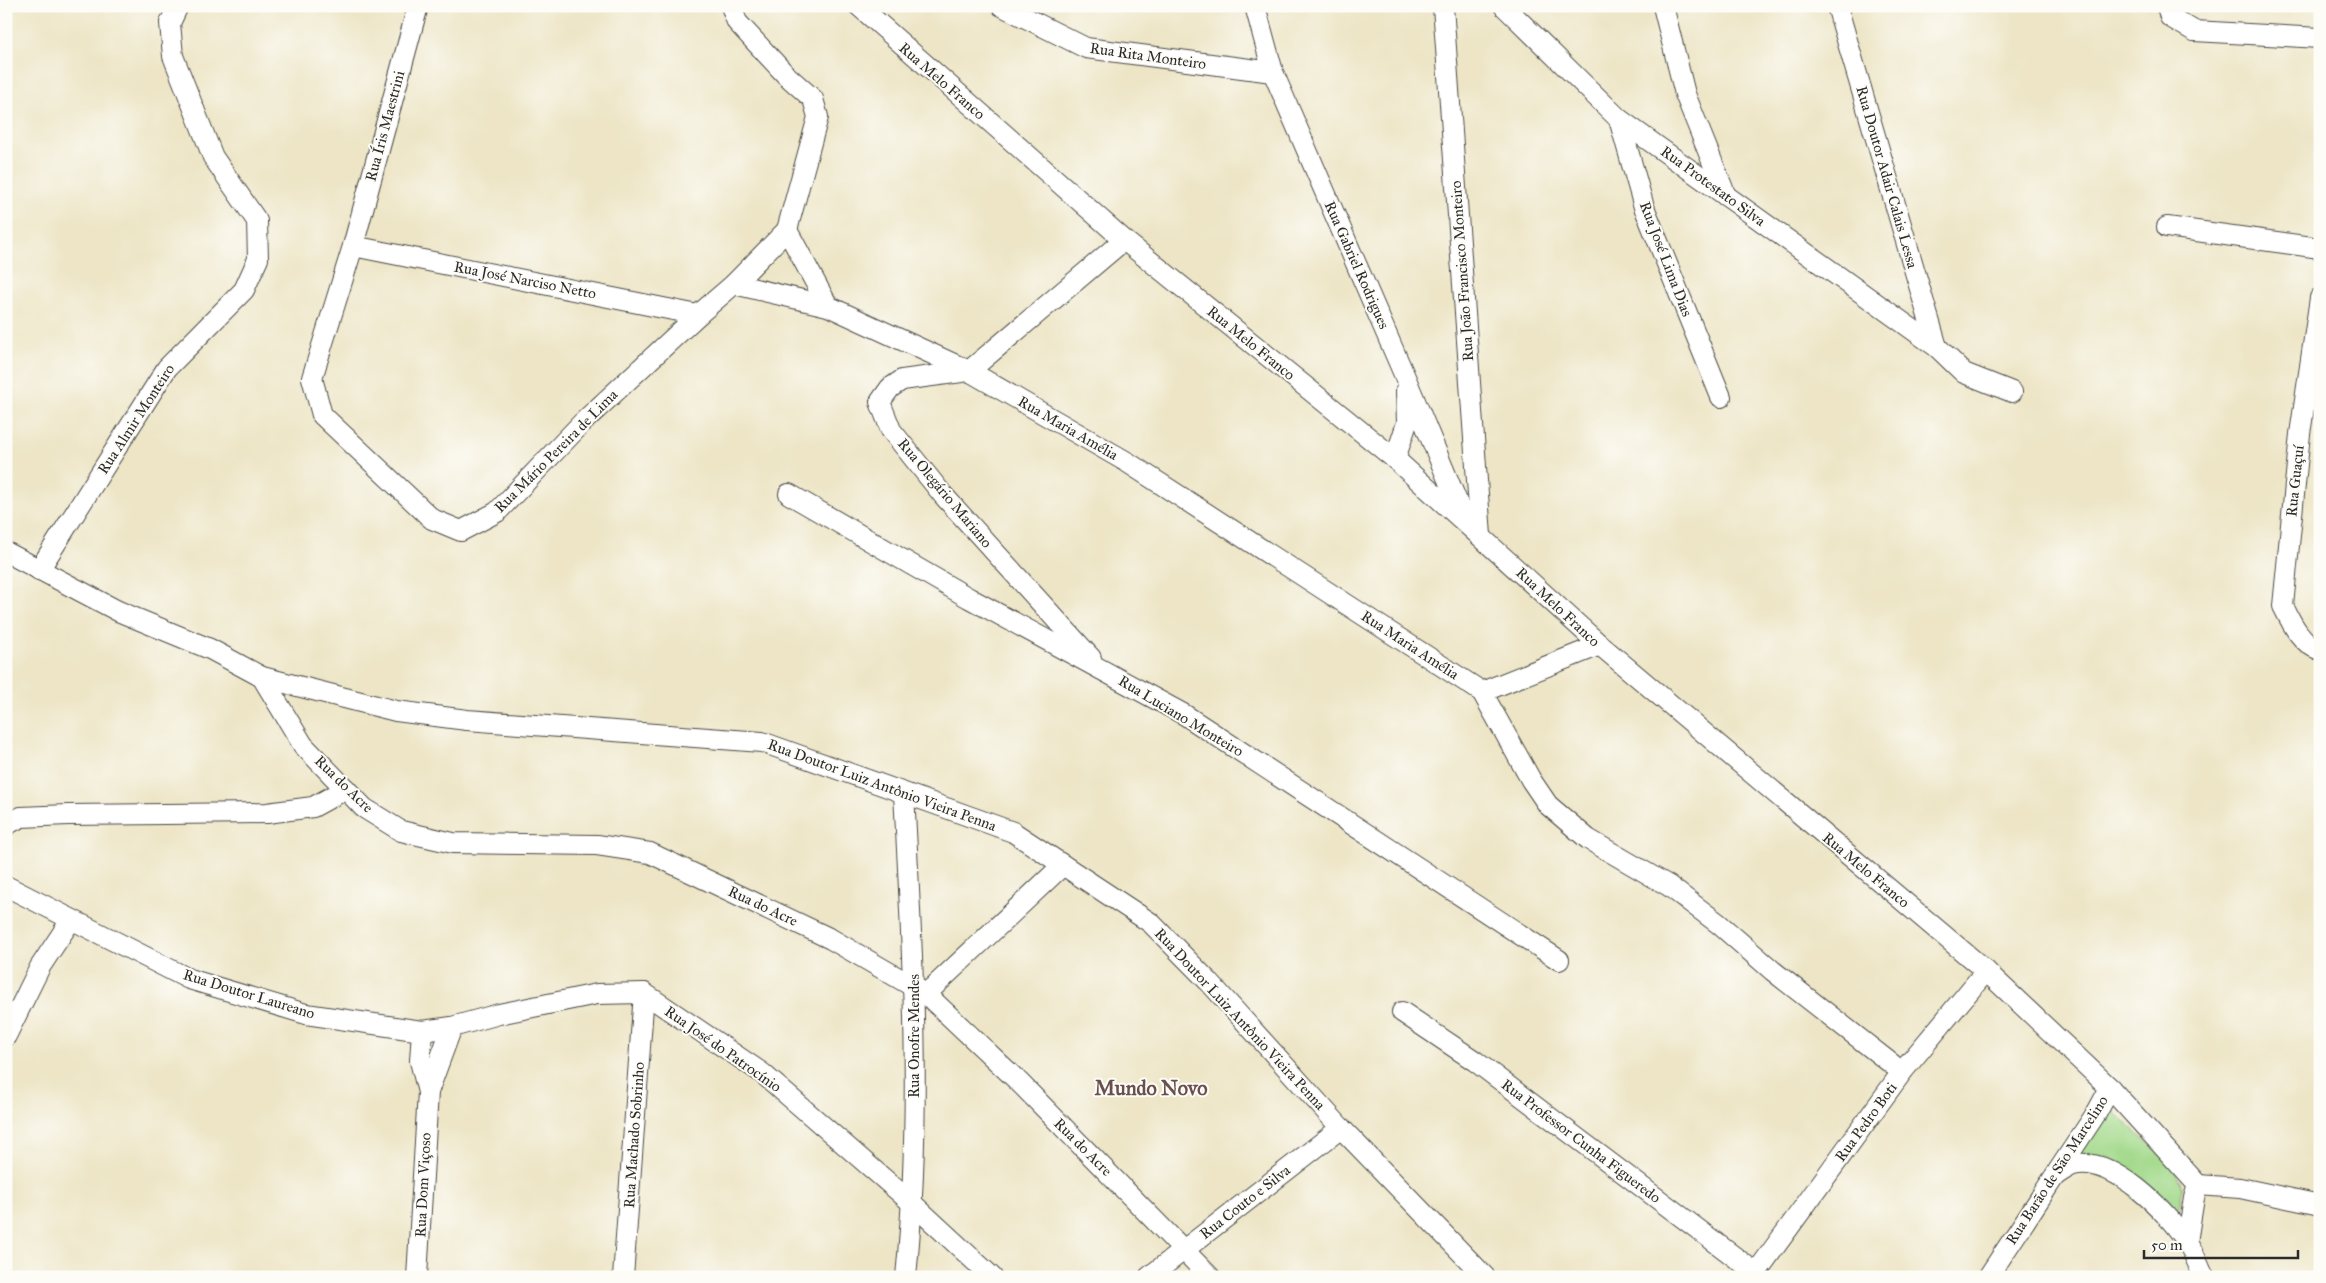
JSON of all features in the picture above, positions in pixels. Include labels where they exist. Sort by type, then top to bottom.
[{"type":"street","name":"Rua Almir Monteiro","points":[[39,570],[167,368],[244,290],[258,259],[257,221],[213,157],[173,56],[170,23],[178,6]]},
{"type":"street","name":"Rua Íris Maestrini","points":[[353,246],[418,6]]},
{"type":"street","points":[[731,6],[737,22],[786,75],[813,99],[818,118],[787,230],[828,306]]},
{"type":"street","name":"Rua Melo Franco","points":[[859,6],[880,27],[1124,240],[1394,459],[1600,645],[1986,972],[2110,1088],[2198,1185]]},
{"type":"street","name":"Rua Rita Monteiro","points":[[1002,6],[1086,48],[1273,72]]},
{"type":"street","name":"Rua Gabriel Rodrigues","points":[[1255,6],[1273,72],[1466,522]]},
{"type":"street","name":"Rua João Francisco Monteiro","points":[[1443,6],[1481,536]]},
{"type":"street","name":"Rua Protestato Silva","points":[[1504,6],[1618,119],[1937,347],[1964,373],[2012,392]]},
{"type":"street","points":[[1663,6],[1685,94],[1726,196]]},
{"type":"street","name":"Rua Doutor Adair Calais Lessa","points":[[1837,6],[1937,347]]},
{"type":"street","points":[[2168,6],[2170,17],[2194,31],[2320,38]]},
{"type":"street","name":"Rua José Lima Dias","points":[[1618,119],[1644,207],[1721,397]]},
{"type":"street","points":[[2167,227],[2320,248]]},
{"type":"street","name":"Rua Mário Pereira de Lima","points":[[353,246],[312,378],[322,415],[432,519],[461,530],[497,512],[583,422],[698,314],[734,284],[787,230]]},
{"type":"street","points":[[969,371],[1124,240]]},
{"type":"street","name":"Rua José Narciso Netto","points":[[353,246],[698,314]]},
{"type":"street","points":[[734,284],[828,306]]},
{"type":"street","name":"Rua Guaçuí","points":[[2320,298],[2300,434],[2283,606],[2294,628],[2315,648],[2320,650]]},
{"type":"street","name":"Rua Maria Amélia","points":[[828,306],[969,371],[1127,462],[1482,692]]},
{"type":"street","name":"Rua Olegário Mariano","points":[[969,371],[902,380],[890,388],[880,402],[892,430],[943,495],[1101,669]]},
{"type":"street","points":[[1394,459],[1407,423],[1406,379]]},
{"type":"street","name":"Rua Luciano Monteiro","points":[[789,494],[969,598],[1185,715],[1559,960]]},
{"type":"street","name":"Rua Doutor Luiz Antônio Vieira Penna","points":[[6,552],[118,611],[210,649],[262,677],[396,711],[467,720],[762,742],[1013,832],[1151,923],[1210,983],[1340,1128],[1485,1277]]},
{"type":"street","points":[[1600,645],[1482,692],[1531,780],[1548,805],[1588,839],[1669,886],[1719,924],[1773,971],[1902,1072]]},
{"type":"street","name":"Rua do Acre","points":[[262,677],[303,745],[364,808],[401,831],[453,842],[596,846],[650,853],[831,939],[921,990],[1019,1082],[1210,1277]]},
{"type":"street","points":[[6,825],[21,817],[68,814],[267,813],[313,807],[346,789]]},
{"type":"street","name":"Rua Onofre Mendes","points":[[904,794],[921,990],[913,1204],[906,1277]]},
{"type":"street","points":[[921,990],[1063,865]]},
{"type":"street","name":"Rua Doutor Laureano","points":[[6,886],[189,978],[306,1014],[422,1031]]},
{"type":"street","points":[[6,1036],[40,967],[72,920]]},
{"type":"street","name":"Rua Pedro Boti","points":[[1755,1275],[1902,1072],[1986,972]]},
{"type":"street","points":[[422,1031],[452,1027],[499,1014],[597,994],[644,993]]},
{"type":"street","name":"Rua José do Patrocínio","points":[[644,993],[762,1073],[913,1204],[992,1277]]},
{"type":"street","name":"Rua Machado Sobrinho","points":[[623,1277],[644,993]]},
{"type":"street","name":"Rua Professor Cunha Figueredo","points":[[1402,1012],[1475,1061],[1755,1275]]},
{"type":"street","name":"Rua Dom Viçoso","points":[[417,1277],[428,1092],[452,1027]]},
{"type":"street","name":"Rua Dom Viçoso","points":[[422,1031],[420,1061],[428,1092]]},
{"type":"street","name":"Rua Barão de São Marcelino","points":[[1988,1277],[2097,1112],[2110,1088]]},
{"type":"street","name":"Rua Couto e Silva","points":[[1148,1277],[1340,1128]]},
{"type":"street","points":[[2056,1175],[2073,1165],[2092,1164],[2107,1168],[2144,1195],[2169,1220],[2187,1242],[2204,1277]]},
{"type":"street","points":[[2187,1242],[2198,1185],[2240,1188],[2320,1205]]},
{"type":"green space","points":[[2109,1107],[2172,1164],[2183,1189],[2178,1211],[2109,1158],[2097,1156],[2079,1159],[2088,1130]]},
{"type":"district","name":"Mundo Novo","points":[[1151,1088]]}]
